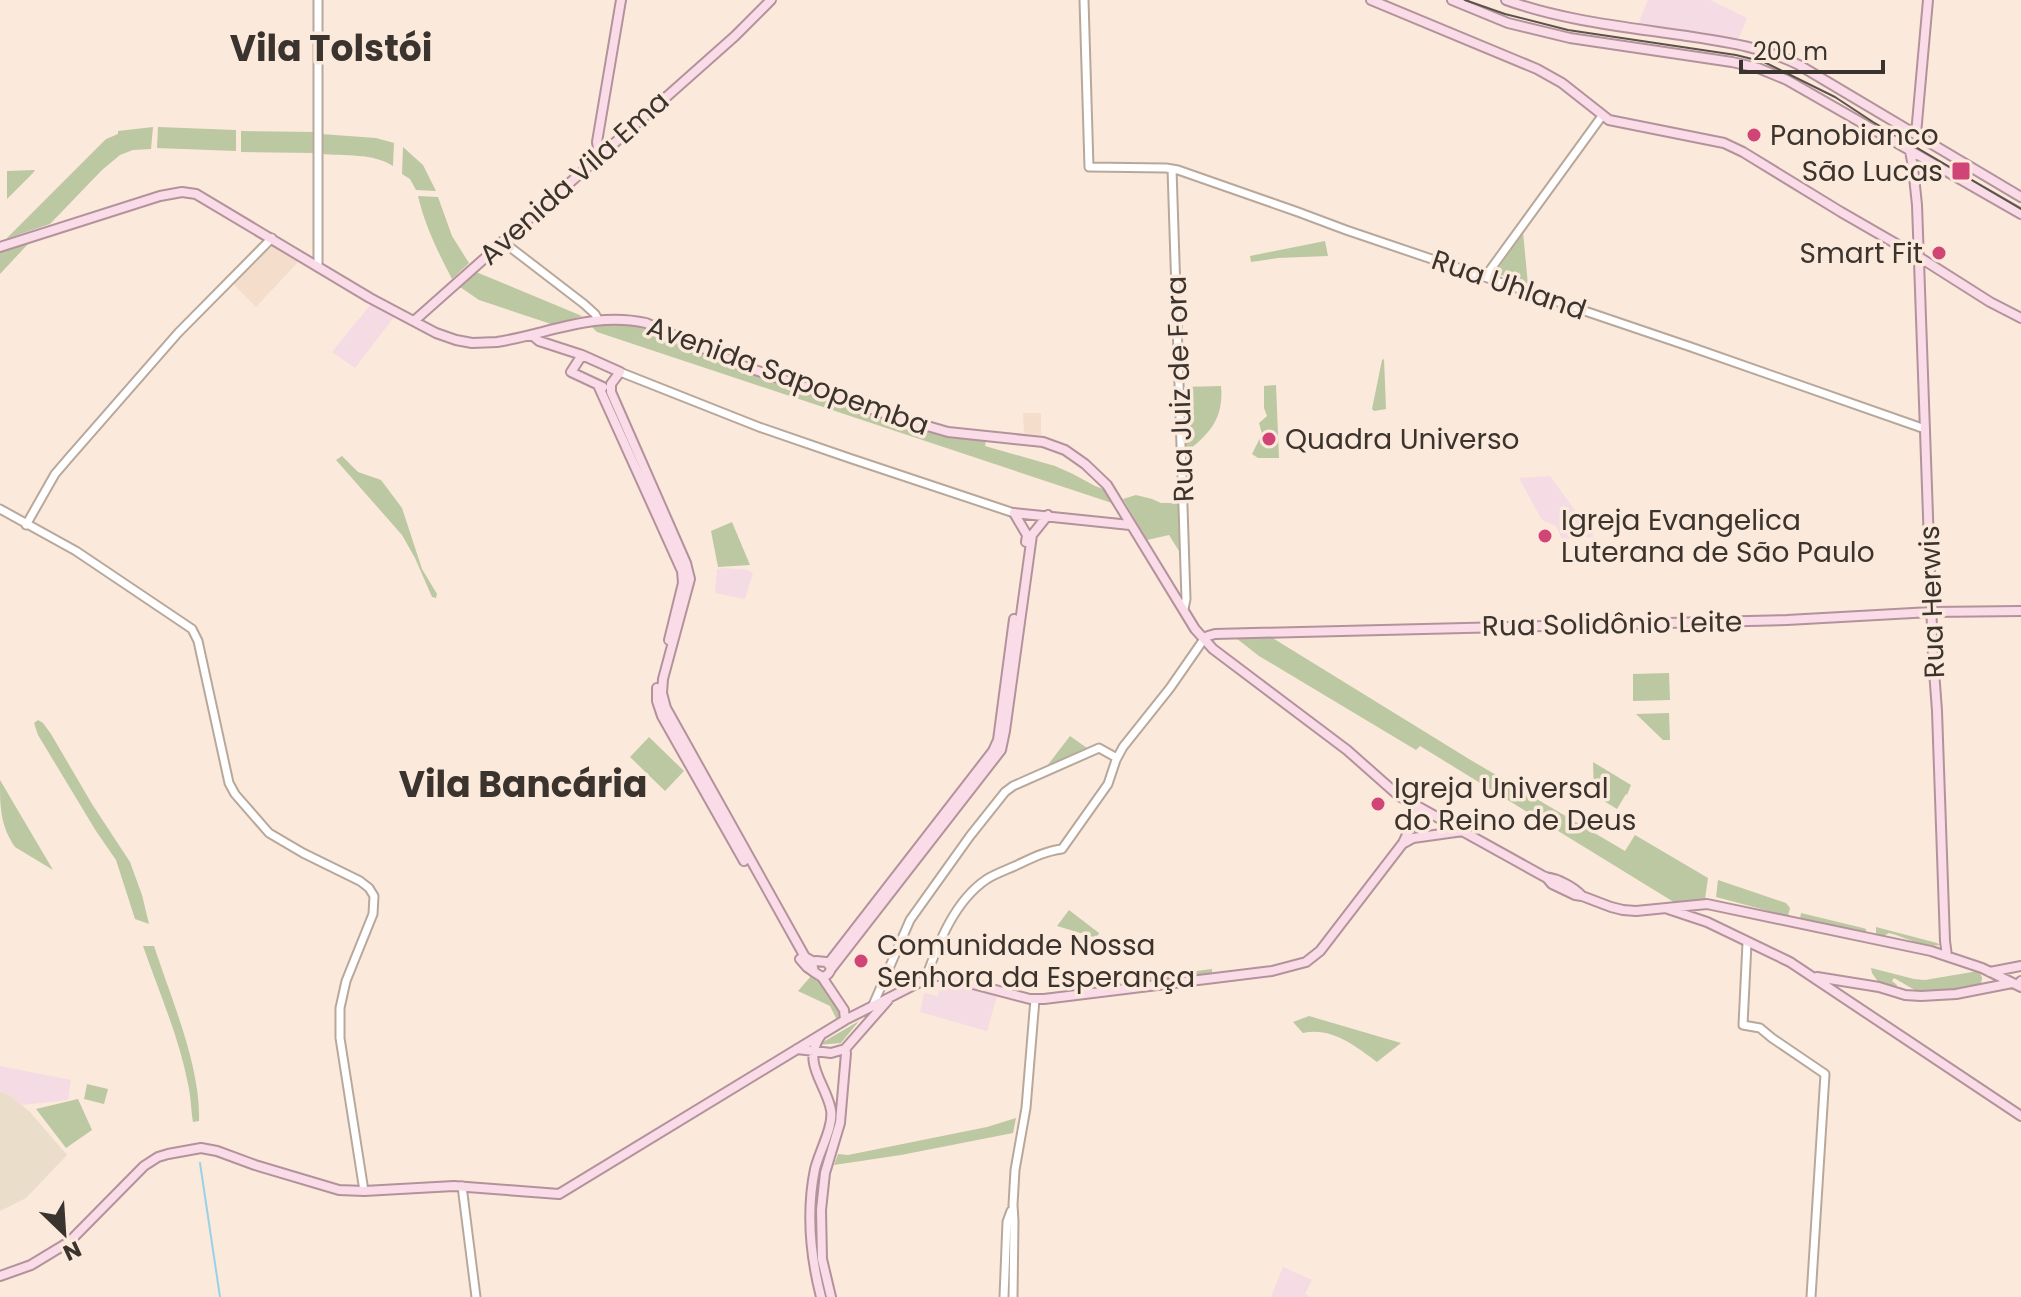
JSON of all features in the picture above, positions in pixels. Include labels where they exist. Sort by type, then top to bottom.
[{"type":"main road","points":[[599,155],[597,142],[621,0]]},
{"type":"main road","name":"Avenida Vila Ema","points":[[414,321],[740,34],[774,0]]},
{"type":"main road","points":[[1371,0],[1537,69],[1562,83],[1609,120],[1724,143],[1743,152],[2021,318]]},
{"type":"main road","points":[[1452,0],[1508,23],[1570,38],[1758,68],[1787,80],[2019,211]]},
{"type":"main road","points":[[1506,0],[1570,17],[1763,50],[1799,65],[2021,197]]},
{"type":"main road","points":[[1916,134],[1928,0]]},
{"type":"main road","points":[[1898,145],[1897,137],[1904,128]]},
{"type":"main road","name":"Rua Herwis","points":[[1910,151],[1919,257],[1945,950]]},
{"type":"main road","points":[[1913,167],[1924,159]]},
{"type":"main road","name":"Avenida Sapopemba","points":[[0,247],[155,197],[182,192],[202,197],[318,267],[447,337],[472,343],[497,342],[598,319],[646,323],[746,367],[942,431],[1054,445],[1073,455],[1101,478],[1204,639],[1347,750],[1399,796],[1448,829],[1463,831],[1575,895],[1623,910],[1707,904],[1945,950],[1986,970],[2021,966]]},
{"type":"main road","points":[[545,332],[553,344]]},
{"type":"main road","points":[[532,335],[539,341],[582,355],[620,372],[611,384],[604,387],[598,385],[571,372],[582,355]]},
{"type":"main road","points":[[611,384],[611,392],[686,563],[690,579],[662,685],[666,708],[805,957],[823,970],[849,1017]]},
{"type":"main road","points":[[598,385],[683,574],[657,686],[660,712],[797,954],[807,967],[823,970]]},
{"type":"main road","points":[[1014,513],[1130,525]]},
{"type":"main road","points":[[823,970],[991,755],[998,740],[1027,535],[1014,513]]},
{"type":"main road","points":[[823,970],[1001,750],[1032,535],[1048,515]]},
{"type":"main road","name":"Rua Solidônio Leite","points":[[1204,639],[1215,634],[2021,611]]},
{"type":"main road","points":[[0,1276],[31,1265],[69,1242],[139,1170],[190,1154],[206,1153],[244,1161],[327,1187],[364,1191],[462,1186],[561,1193],[849,1017],[932,976],[1035,999],[1272,971],[1306,962],[1320,951],[1412,834],[1418,810]]},
{"type":"main road","points":[[1412,834],[1448,829]]},
{"type":"main road","points":[[1716,926],[1716,914],[1726,907]]},
{"type":"main road","points":[[1671,908],[1790,962],[2021,1116]]},
{"type":"main road","points":[[1981,989],[1986,970],[2019,983]]},
{"type":"main road","points":[[1813,976],[1879,987],[1905,995],[1938,996],[2019,983]]},
{"type":"main road","points":[[799,1049],[831,1053],[845,1049],[891,997]]},
{"type":"main road","points":[[871,1018],[873,1005]]},
{"type":"main road","points":[[821,1297],[811,1252],[810,1218],[816,1166],[831,1120],[831,1110],[815,1068],[813,1052],[823,1033]]},
{"type":"main road","points":[[799,1049],[815,1068]]},
{"type":"main road","points":[[831,1297],[823,1268],[820,1224],[825,1173],[842,1104],[845,1049]]},
{"type":"street","points":[[318,0],[318,267]]},
{"type":"street","name":"Rua Uhland","points":[[1084,0],[1089,167],[1172,169],[1925,429]]},
{"type":"street","points":[[1485,277],[1602,116]]},
{"type":"street","name":"Rua Juiz de Fora","points":[[1172,169],[1184,609]]},
{"type":"street","points":[[26,525],[55,474],[178,333],[272,238]]},
{"type":"street","points":[[502,241],[584,304],[598,319]]},
{"type":"street","points":[[620,372],[772,431],[1014,513]]},
{"type":"street","points":[[0,509],[76,551],[192,629],[198,641],[229,783],[235,794],[269,833],[360,881],[372,892],[375,902],[373,914],[343,990],[339,1020],[364,1191]]},
{"type":"street","points":[[925,980],[945,932],[977,887],[990,877],[1038,855],[1062,849],[1108,784],[1123,747],[1204,639]]},
{"type":"street","points":[[873,1005],[910,920],[1009,789],[1099,748],[1117,758]]},
{"type":"street","points":[[1747,943],[1743,1025],[1760,1028],[1825,1074],[1811,1297]]},
{"type":"street","points":[[1013,1297],[1015,1170],[1026,1108],[1035,999]]},
{"type":"street","points":[[462,1186],[476,1297]]},
{"type":"street","points":[[1004,1297],[1007,1222],[1013,1205]]},
{"type":"shaded area","points":[[1648,0],[1710,0],[1747,18],[1738,40],[1638,25]]},
{"type":"shaded area","points":[[270,246],[300,260],[256,307],[234,285]]},
{"type":"shaded area","points":[[371,304],[394,317],[355,368],[332,352]]},
{"type":"shaded area","points":[[1023,413],[1041,413],[1041,435],[1024,433]]},
{"type":"shaded area","points":[[1550,476],[1593,537],[1562,539],[1556,526],[1542,520],[1519,478]]},
{"type":"shaded area","points":[[717,569],[753,573],[745,599],[715,593]]},
{"type":"shaded area","points":[[942,982],[997,996],[987,1031],[920,1012],[924,993],[938,996]]},
{"type":"shaded area","points":[[0,1066],[71,1080],[68,1100],[21,1105],[0,1092]]},
{"type":"shaded area","points":[[0,1092],[9,1095],[30,1112],[67,1155],[26,1198],[0,1211]]},
{"type":"shaded area","points":[[1283,1267],[1312,1280],[1305,1294],[1310,1297],[1271,1297]]},
{"type":"green space","points":[[153,127],[151,149],[133,150],[120,155],[50,224],[6,239],[106,139],[118,134],[118,131]]},
{"type":"green space","points":[[158,127],[236,130],[236,151],[157,148]]},
{"type":"green space","points":[[241,131],[315,132],[314,153],[241,152]]},
{"type":"green space","points":[[321,134],[376,138],[394,143],[393,166],[368,157],[321,154]]},
{"type":"green space","points":[[403,147],[423,165],[436,191],[416,190],[410,179],[402,174]]},
{"type":"green space","points":[[35,170],[33,173],[7,199],[7,171]]},
{"type":"green space","points":[[418,196],[438,197],[452,236],[469,263],[452,279],[428,228]]},
{"type":"green space","points":[[1523,232],[1528,285],[1495,273]]},
{"type":"green space","points":[[1325,241],[1328,256],[1251,262],[1250,256]]},
{"type":"green space","points":[[28,244],[0,274],[0,252]]},
{"type":"green space","points":[[476,272],[582,316],[554,325],[479,300],[460,287]]},
{"type":"green space","points":[[623,322],[647,328],[725,360],[954,436],[986,440],[985,446],[1055,466],[1106,490],[1115,504],[597,332],[592,327]]},
{"type":"green space","points":[[1384,359],[1386,409],[1374,411],[1372,409]]},
{"type":"green space","points":[[1276,385],[1279,458],[1258,458],[1252,454],[1262,434],[1259,423],[1267,416],[1264,386]]},
{"type":"green space","points":[[1221,386],[1220,407],[1214,424],[1185,453],[1181,387]]},
{"type":"green space","points":[[342,456],[358,472],[381,480],[402,508],[422,569],[437,594],[436,598],[432,597],[402,535],[336,460]]},
{"type":"green space","points":[[1136,495],[1161,503],[1180,503],[1181,550],[1169,535],[1147,540],[1123,499]]},
{"type":"green space","points":[[732,522],[750,565],[718,567],[711,531]]},
{"type":"green space","points":[[1271,637],[1625,851],[1635,835],[1708,878],[1705,899],[1702,902],[1677,904],[1420,746],[1416,750],[1259,656],[1236,638]]},
{"type":"green space","points":[[1669,673],[1670,700],[1633,701],[1633,674]]},
{"type":"green space","points":[[1669,713],[1670,740],[1663,740],[1636,714]]},
{"type":"green space","points":[[38,720],[51,734],[130,862],[149,924],[135,919],[116,860],[38,735],[34,723]]},
{"type":"green space","points":[[1070,736],[1087,748],[1047,766]]},
{"type":"green space","points":[[649,737],[684,771],[665,791],[630,757]]},
{"type":"green space","points":[[1593,762],[1631,785],[1617,809],[1594,795]]},
{"type":"green space","points":[[0,780],[53,870],[15,847],[10,839],[2,815]]},
{"type":"green space","points":[[1718,880],[1786,903],[1790,908],[1788,916],[1716,897]]},
{"type":"green space","points":[[1069,910],[1099,933],[1097,938],[1057,926]]},
{"type":"green space","points":[[1801,913],[1863,928],[1866,932],[1800,919]]},
{"type":"green space","points":[[1876,927],[1940,945],[1920,944],[1889,933],[1884,936],[1876,934]]},
{"type":"green space","points":[[143,946],[154,946],[184,1033],[195,1078],[199,1121],[193,1122],[179,1049]]},
{"type":"green space","points":[[1871,968],[1925,980],[1978,971],[1982,979],[1977,987],[1944,993],[1920,993],[1894,978],[1892,981],[1896,987],[1881,986]]},
{"type":"green space","points":[[1212,969],[1212,973],[1141,983],[1140,978]]},
{"type":"green space","points":[[812,975],[825,986],[844,1015],[837,1020],[830,1006],[798,991]]},
{"type":"green space","points":[[1309,1016],[1401,1043],[1377,1062],[1333,1035],[1303,1033],[1293,1022]]},
{"type":"green space","points":[[859,1021],[841,1043],[818,1045]]},
{"type":"green space","points":[[87,1084],[108,1089],[104,1104],[84,1099]]},
{"type":"green space","points":[[78,1099],[92,1130],[66,1148],[36,1109]]},
{"type":"green space","points":[[1016,1118],[1013,1133],[834,1165],[838,1154],[848,1155],[987,1127]]},
{"type":"waterway","points":[[200,1163],[220,1297]]},
{"type":"railway","points":[[1465,0],[1568,30],[1764,62],[1835,97],[2021,209]]},
{"type":"place","name":"Panobianco","points":[[1754,135]]},
{"type":"place","name":"São Lucas","points":[[1961,171]]},
{"type":"place","name":"Smart Fit","points":[[1939,253]]},
{"type":"place","name":"Quadra Universo","points":[[1269,439]]},
{"type":"place","name":"Igreja Evangelica Luterana de São Paulo","points":[[1545,536]]},
{"type":"place","name":"Igreja Universal do Reino de Deus","points":[[1378,804]]},
{"type":"place","name":"Comunidade Nossa Senhora da Esperança","points":[[861,961]]},
{"type":"district","name":"Vila Tolstói","points":[[331,48]]},
{"type":"district","name":"Vila Bancária","points":[[523,784]]}]
